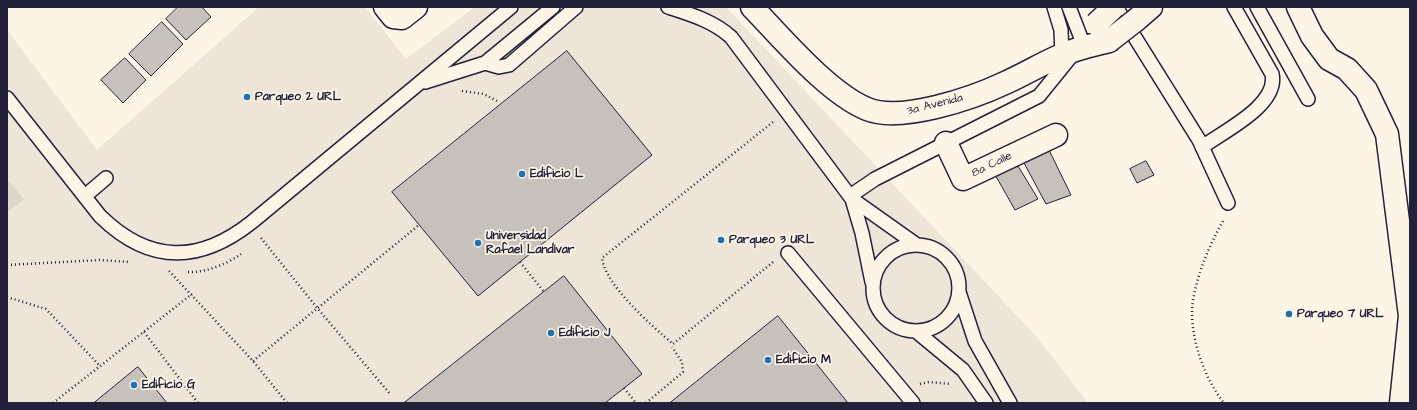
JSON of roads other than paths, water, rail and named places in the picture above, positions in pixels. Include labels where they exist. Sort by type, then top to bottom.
[{"type":"street","points":[[385,7],[393,17],[402,18],[416,7]]},
{"type":"street","name":"3a Avenida","points":[[752,7],[804,61],[840,94],[868,110],[900,114],[947,104],[1004,84],[1079,41],[1109,41],[1143,13]]},
{"type":"street","points":[[1079,41],[1115,7]]},
{"type":"street","points":[[1298,7],[1312,36],[1329,58],[1347,69],[1366,90],[1387,134],[1410,316],[1401,403]]},
{"type":"street","name":"8a Calle","points":[[946,143],[963,179],[1056,134]]},
{"type":"lane","points":[[7,98],[113,229],[148,249],[182,253],[220,244],[247,226],[511,7]]},
{"type":"lane","points":[[418,85],[485,63],[553,7]]},
{"type":"lane","points":[[485,63],[499,67],[509,64],[576,7]]},
{"type":"lane","points":[[668,7],[720,27],[731,36],[851,198],[917,245],[939,252],[948,260],[958,280],[959,292],[975,341],[1010,403]]},
{"type":"lane","points":[[1054,7],[1061,30],[1079,41]]},
{"type":"lane","points":[[1068,7],[1079,41]]},
{"type":"lane","points":[[1115,7],[1202,147],[1228,202]]},
{"type":"lane","points":[[1202,147],[1256,109],[1267,97],[1273,85],[1272,74],[1234,7]]},
{"type":"lane","points":[[1257,7],[1308,99]]},
{"type":"lane","points":[[851,198],[875,179],[1038,96],[1079,41]]},
{"type":"lane","points":[[85,196],[106,178]]},
{"type":"lane","points":[[851,198],[862,233],[872,283],[873,298],[879,312],[889,323],[902,330],[917,332],[930,329],[945,319],[956,304],[959,292]]},
{"type":"lane","points":[[872,283],[877,269],[884,259],[899,249],[917,245]]},
{"type":"lane","points":[[788,253],[913,403]]},
{"type":"lane","points":[[917,332],[963,370],[986,403]]},
{"type":"place","name":"Parqueo 2 URL","points":[[247,97]]},
{"type":"place","name":"Edificio L","points":[[522,174]]},
{"type":"place","name":"Parqueo 3 URL","points":[[721,240]]},
{"type":"place","name":"Universidad Rafael Landívar","points":[[478,243]]},
{"type":"place","name":"Parqueo 7 URL","points":[[1289,314]]},
{"type":"place","name":"Edificio J","points":[[551,333]]},
{"type":"place","name":"Edificio M","points":[[768,360]]},
{"type":"place","name":"Edificio G","points":[[134,385]]}]
